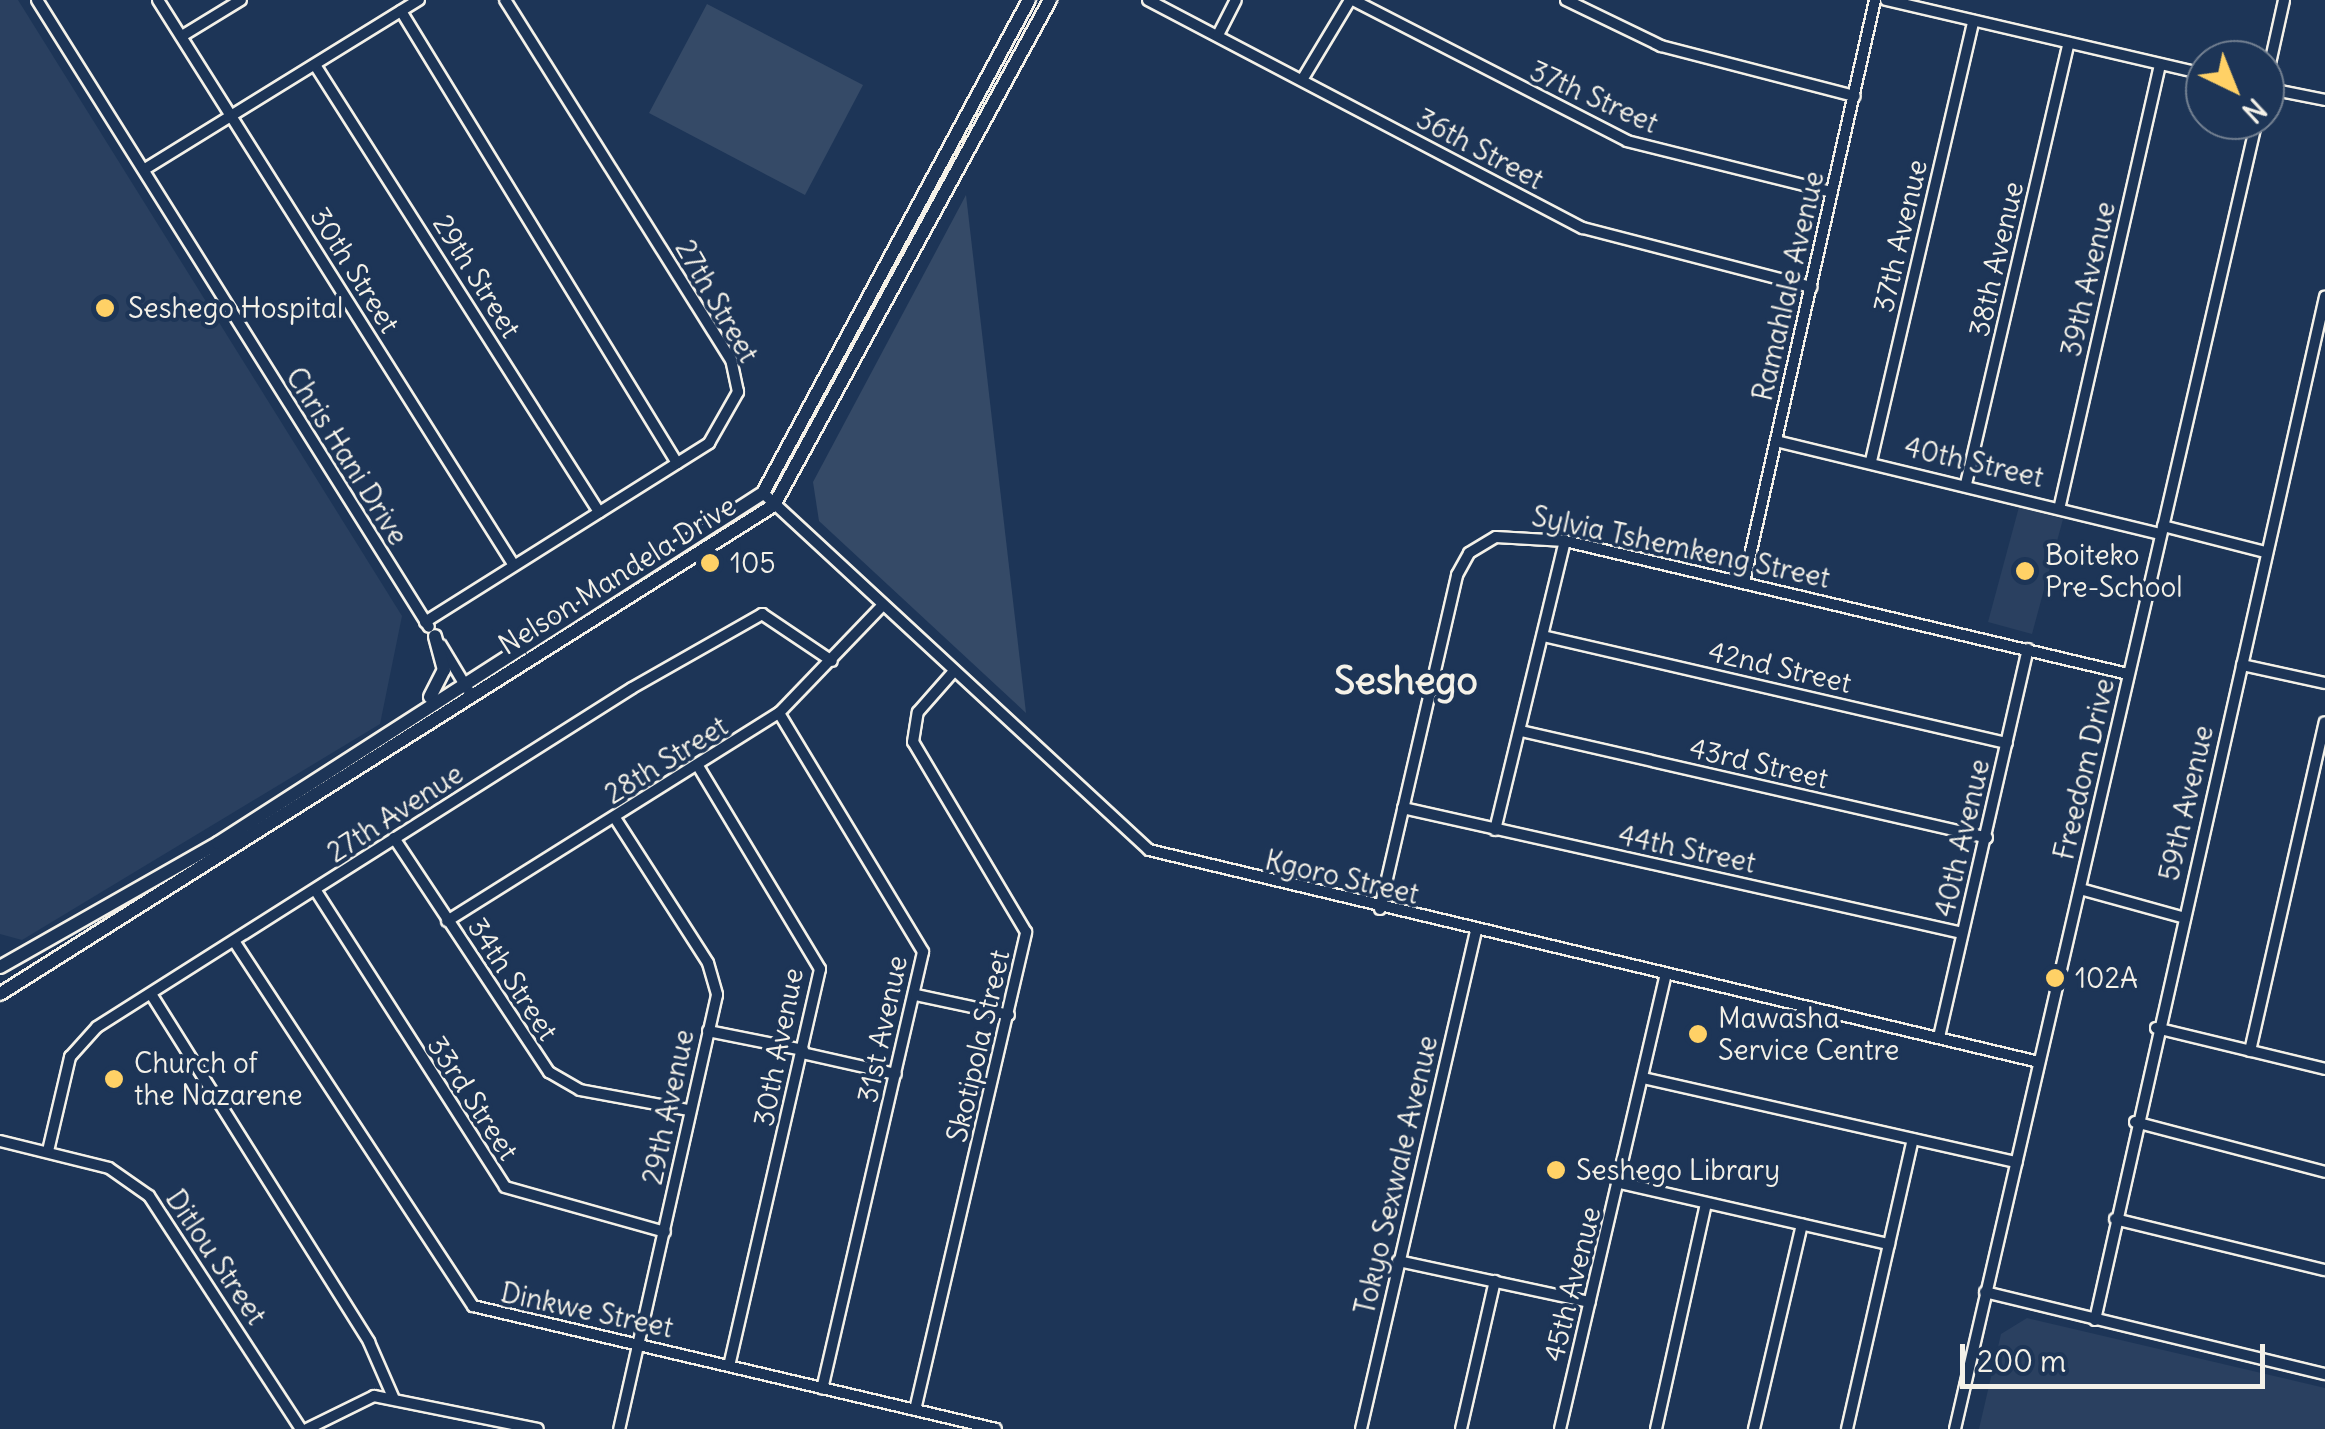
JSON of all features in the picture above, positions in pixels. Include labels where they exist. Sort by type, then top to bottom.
[{"type":"main road","name":"Nelson Mandela Drive","points":[[0,967],[218,843],[462,681],[763,493],[1029,0]]},
{"type":"main road","name":"Nelson Mandela Drive","points":[[0,994],[774,505],[1050,0]]},
{"type":"main road","points":[[423,707],[444,674],[435,636]]},
{"type":"street","name":"Chris Hani Drive","points":[[37,0],[471,694]]},
{"type":"street","name":"30th Street","points":[[158,0],[513,564]]},
{"type":"street","points":[[182,36],[241,0]]},
{"type":"street","points":[[144,169],[419,0]]},
{"type":"street","name":"27th Street","points":[[425,622],[677,463],[722,427],[738,392],[735,368],[505,0]]},
{"type":"street","name":"36th Street","points":[[1148,0],[1582,228],[1811,287]]},
{"type":"street","points":[[1218,35],[1236,0]]},
{"type":"street","points":[[1302,80],[1352,0]]},
{"type":"street","name":"37th Street","points":[[1352,0],[1627,141],[1832,192]]},
{"type":"street","points":[[1566,0],[1686,55],[1855,96]]},
{"type":"street","name":"Ramahlale Avenue","points":[[1744,582],[1875,0]]},
{"type":"street","points":[[1886,0],[2185,70]]},
{"type":"street","points":[[2275,40],[2284,0]]},
{"type":"street","points":[[401,11],[677,463]]},
{"type":"street","name":"37th Avenue","points":[[1871,461],[1973,21]]},
{"type":"street","name":"38th Avenue","points":[[1966,484],[2069,44]]},
{"type":"street","name":"39th Avenue","points":[[2060,505],[2160,64]]},
{"type":"street","name":"29th Street","points":[[315,65],[600,512]]},
{"type":"street","points":[[2285,91],[2325,100]]},
{"type":"street","name":"Freedom Drive","points":[[1955,1429],[2252,140]]},
{"type":"street","name":"59th Avenue","points":[[2096,1320],[2156,1028],[2325,300]]},
{"type":"street","name":"40th Street","points":[[1776,441],[2265,552]]},
{"type":"street","name":"Kgoro Street","points":[[763,493],[1149,850],[1380,909],[2039,1062]]},
{"type":"street","name":"Sylvia Tshemkeng Street","points":[[1380,909],[1462,563],[1513,533],[1744,582],[2128,674]]},
{"type":"street","points":[[1495,830],[1565,542]]},
{"type":"street","name":"28th Street","points":[[448,921],[779,713],[884,605]]},
{"type":"street","name":"27th Avenue","points":[[48,1151],[70,1057],[97,1027],[236,944],[394,838],[749,617],[773,615],[832,662]]},
{"type":"street","name":"42nd Street","points":[[1543,636],[2007,743]]},
{"type":"street","name":"40th Avenue","points":[[1939,1038],[2028,648]]},
{"type":"street","points":[[2242,665],[2325,684]]},
{"type":"street","name":"Skotipola Street","points":[[915,1410],[1009,1016],[1024,922],[912,734],[918,712],[954,671]]},
{"type":"street","name":"31st Avenue","points":[[779,713],[920,940],[916,995],[822,1388]]},
{"type":"street","points":[[2250,1051],[2325,722]]},
{"type":"street","name":"43rd Street","points":[[1520,732],[1987,838]]},
{"type":"street","name":"30th Avenue","points":[[698,766],[818,955],[803,1052],[729,1366]]},
{"type":"street","name":"44th Street","points":[[1403,808],[1962,933]]},
{"type":"street","name":"29th Avenue","points":[[615,818],[713,974],[708,1031],[619,1429]]},
{"type":"street","name":"34th Street","points":[[394,838],[549,1072],[580,1090],[688,1110]]},
{"type":"street","points":[[2080,889],[2182,917]]},
{"type":"street","name":"33rd Street","points":[[316,891],[505,1188],[665,1232]]},
{"type":"street","name":"Tokyo Sexwale Avenue","points":[[1360,1429],[1476,931]]},
{"type":"street","name":"Dinkwe Street","points":[[236,944],[454,1290],[492,1313],[640,1343],[915,1410],[942,1423],[996,1429]]},
{"type":"street","name":"45th Avenue","points":[[1560,1429],[1666,974]]},
{"type":"street","points":[[151,994],[369,1342],[393,1397]]},
{"type":"street","points":[[916,995],[1009,1016]]},
{"type":"street","points":[[2156,1028],[2325,1068]]},
{"type":"street","points":[[708,1031],[896,1074]]},
{"type":"street","points":[[1643,1078],[2017,1162]]},
{"type":"street","points":[[2135,1122],[2325,1172]]},
{"type":"street","points":[[1847,1429],[1913,1138]]},
{"type":"street","name":"Ditlou Street","points":[[0,1141],[109,1168],[165,1213],[304,1429]]},
{"type":"street","points":[[1620,1184],[1889,1244]]},
{"type":"street","points":[[1656,1429],[1706,1203]]},
{"type":"street","points":[[2115,1219],[2325,1270]]},
{"type":"street","points":[[1754,1429],[1802,1225]]},
{"type":"street","points":[[1398,1261],[1590,1302]]},
{"type":"street","points":[[1461,1429],[1495,1281]]},
{"type":"street","points":[[1985,1292],[2325,1374]]},
{"type":"street","points":[[304,1429],[361,1400],[393,1397],[538,1429]]},
{"type":"shaded area","name":"Seshego Hospital","points":[[0,0],[18,0],[402,616],[380,724],[22,940],[0,934]]},
{"type":"shaded area","points":[[707,4],[863,85],[805,195],[649,113]]},
{"type":"shaded area","points":[[966,195],[1026,713],[819,521],[813,482]]},
{"type":"shaded area","name":"Boiteko Pre-School","points":[[2019,507],[2063,519],[2032,634],[1988,622]]},
{"type":"shaded area","points":[[2027,1318],[2325,1388],[2325,1429],[1979,1429],[2001,1334]]},
{"type":"place","name":"Seshego Hospital","points":[[105,308]]},
{"type":"place","name":"105","points":[[710,563]]},
{"type":"place","name":"Boiteko Pre-School","points":[[2025,571]]},
{"type":"place","name":"102A","points":[[2055,978]]},
{"type":"place","name":"Mawasha Service Centre","points":[[1698,1034]]},
{"type":"place","name":"Church of the Nazarene","points":[[114,1079]]},
{"type":"place","name":"Seshego Library","points":[[1556,1170]]},
{"type":"district","name":"Seshego","points":[[1406,681]]}]
